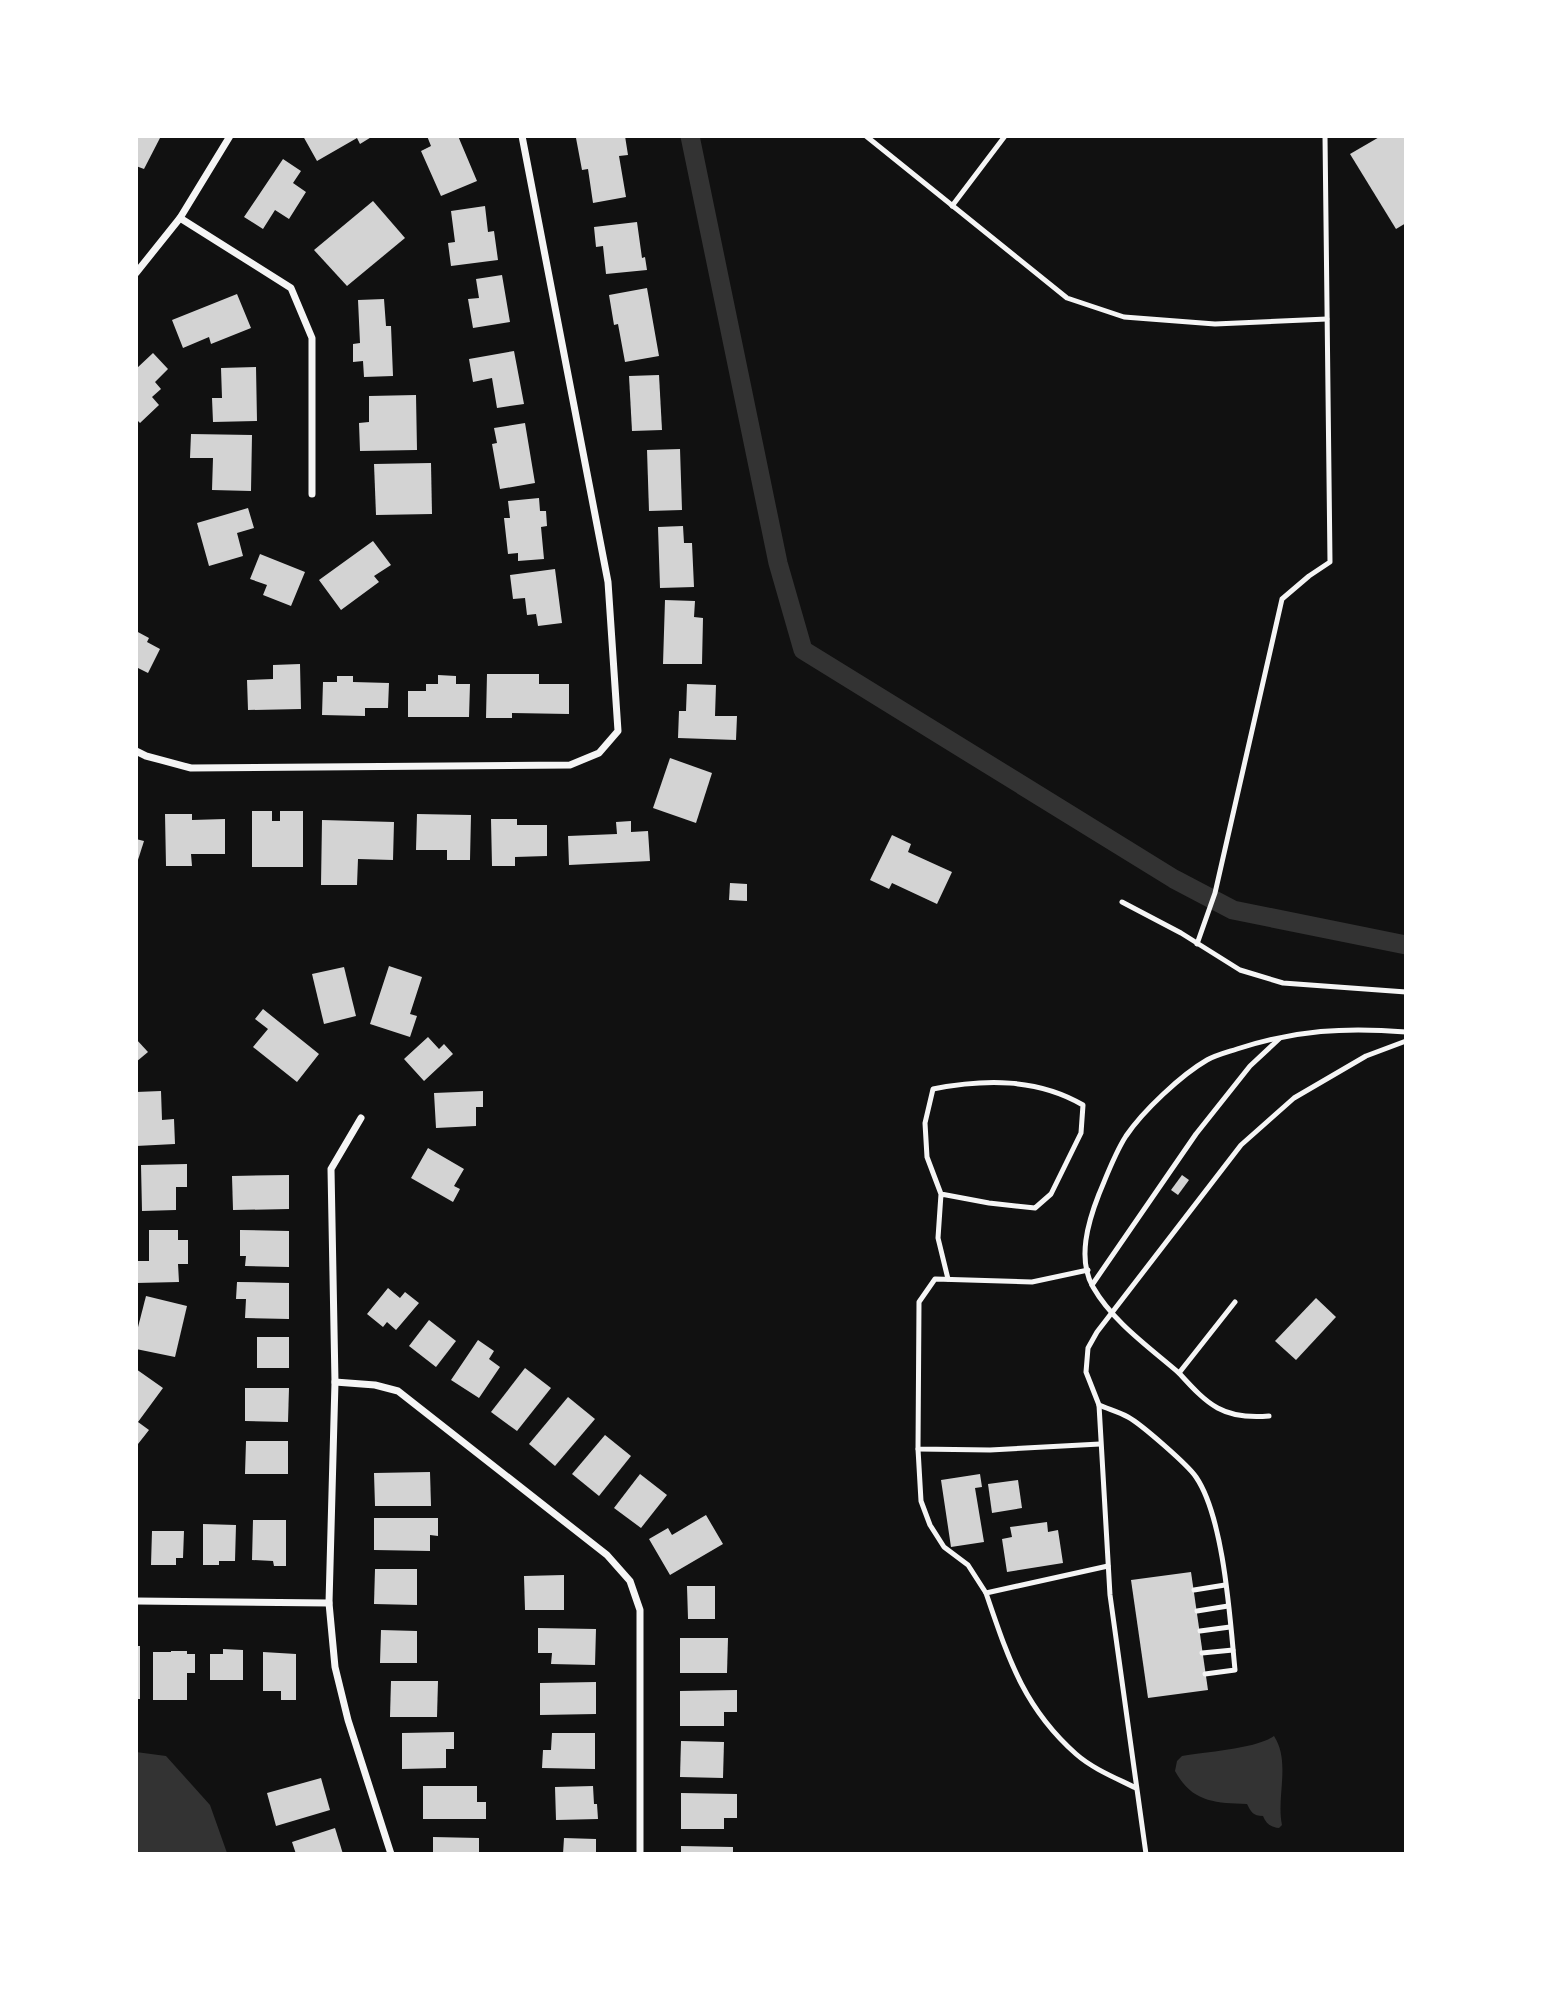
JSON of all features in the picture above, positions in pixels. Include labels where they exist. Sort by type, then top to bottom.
[{"type":"street","points":[[136,273],[180,218],[230,136]]},
{"type":"street","points":[[136,751],[146,757],[191,768],[570,765],[599,754],[618,731],[608,582],[522,136]]},
{"type":"street","points":[[180,218],[291,288],[312,338],[312,494]]},
{"type":"street","points":[[361,1118],[331,1169],[335,1382],[329,1603],[335,1667],[391,1853]]},
{"type":"street","points":[[335,1382],[375,1385],[398,1391],[607,1556],[630,1581],[640,1610],[640,1853]]},
{"type":"street","points":[[136,1601],[329,1603]]},
{"type":"lane","points":[[866,136],[1067,298],[1125,317],[1215,324],[1327,319]]},
{"type":"lane","points":[[952,206],[1005,136]]},
{"type":"lane","points":[[1197,944],[1215,893],[1282,599],[1330,562],[1325,136]]},
{"type":"lane","points":[[1122,902],[1240,971],[1283,983],[1405,992]]},
{"type":"lane","points":[[1269,1416],[1248,1418],[1225,1412],[1204,1400],[1179,1373],[1112,1313],[1091,1285],[1084,1258],[1091,1213],[1126,1136],[1162,1095],[1208,1059],[1250,1045],[1313,1031],[1359,1028],[1405,1032]]},
{"type":"lane","points":[[1091,1285],[1196,1134],[1250,1066],[1279,1039]]},
{"type":"lane","points":[[1146,1853],[1108,1566],[1098,1405],[1086,1372],[1088,1348],[1241,1145],[1294,1098],[1366,1056],[1405,1041]]},
{"type":"lane","points":[[941,1194],[1035,1208],[1051,1194],[1081,1133],[1083,1105],[1069,1096],[1024,1083],[967,1082],[933,1088],[925,1123],[927,1157],[941,1194],[938,1238],[948,1279]]},
{"type":"lane","points":[[1087,1270],[1032,1282],[935,1279],[919,1302],[918,1449],[921,1501],[930,1525],[944,1547],[968,1565],[986,1593],[1010,1664],[1028,1700],[1077,1755],[1100,1771],[1136,1788]]},
{"type":"lane","points":[[1179,1373],[1235,1302]]},
{"type":"lane","points":[[1098,1405],[1129,1417],[1196,1477],[1209,1505],[1225,1585],[1235,1670],[1205,1674]]},
{"type":"lane","points":[[918,1449],[990,1450],[1100,1444]]},
{"type":"lane","points":[[986,1593],[1108,1566]]},
{"type":"lane","points":[[1194,1590],[1225,1585]]},
{"type":"lane","points":[[1197,1611],[1228,1606]]},
{"type":"lane","points":[[1200,1632],[1230,1627]]},
{"type":"lane","points":[[1202,1653],[1233,1650]]},
{"type":"shaded area","points":[[1274,1736],[1282,1757],[1282,1825],[1279,1828],[1269,1825],[1263,1816],[1253,1813],[1247,1804],[1224,1803],[1197,1795],[1175,1771],[1177,1761],[1182,1756],[1243,1747]]},
{"type":"shaded area","points":[[136,1752],[166,1756],[210,1805],[227,1853],[137,1853]]},
{"type":"building","points":[[136,136],[161,136],[144,169],[136,166]]},
{"type":"building","points":[[303,136],[373,136],[360,144],[357,138],[317,161]]},
{"type":"building","points":[[427,136],[458,136],[477,181],[441,196],[421,151],[431,146]]},
{"type":"building","points":[[625,136],[628,155],[619,156],[626,197],[593,203],[588,169],[582,170],[576,138]]},
{"type":"building","points":[[1381,136],[1406,136],[1406,223],[1396,229],[1350,154]]},
{"type":"building","points":[[283,159],[301,171],[293,183],[306,192],[289,219],[275,210],[263,229],[244,217]]},
{"type":"building","points":[[373,201],[405,238],[347,286],[314,250]]},
{"type":"building","points":[[485,206],[488,232],[494,231],[498,260],[451,266],[448,243],[455,242],[451,211]]},
{"type":"building","points":[[637,222],[642,258],[645,257],[647,270],[606,274],[603,246],[596,247],[594,227]]},
{"type":"building","points":[[502,275],[510,322],[473,328],[468,299],[479,298],[476,279]]},
{"type":"building","points":[[647,288],[659,356],[625,362],[618,324],[614,325],[609,295]]},
{"type":"building","points":[[237,294],[251,328],[211,344],[209,337],[183,348],[172,320]]},
{"type":"building","points":[[384,299],[386,326],[391,326],[393,376],[364,377],[363,361],[353,362],[353,344],[360,343],[358,300]]},
{"type":"building","points":[[514,351],[524,404],[497,408],[492,378],[473,382],[469,359]]},
{"type":"building","points":[[153,353],[168,369],[155,382],[161,389],[152,397],[159,405],[140,423],[136,419],[136,369]]},
{"type":"building","points":[[256,367],[257,421],[213,422],[212,398],[222,398],[221,368]]},
{"type":"building","points":[[659,375],[662,430],[632,431],[629,376]]},
{"type":"building","points":[[416,395],[417,450],[360,451],[359,423],[369,422],[369,396]]},
{"type":"building","points":[[525,423],[535,483],[500,489],[492,444],[497,443],[494,428]]},
{"type":"building","points":[[191,434],[252,435],[251,491],[212,490],[213,458],[190,458]]},
{"type":"building","points":[[680,449],[682,510],[649,511],[647,450]]},
{"type":"building","points":[[431,463],[432,514],[376,515],[374,464]]},
{"type":"building","points":[[539,498],[540,511],[546,511],[547,526],[541,527],[544,559],[518,561],[518,553],[508,554],[504,518],[510,518],[508,501]]},
{"type":"building","points":[[248,508],[254,528],[237,533],[243,556],[209,566],[197,523]]},
{"type":"building","points":[[683,526],[684,543],[692,543],[694,587],[660,588],[658,527]]},
{"type":"building","points":[[373,541],[391,565],[374,576],[379,582],[341,610],[319,580]]},
{"type":"building","points":[[260,554],[305,572],[291,606],[263,595],[267,585],[250,579]]},
{"type":"building","points":[[555,569],[562,623],[538,626],[536,614],[527,615],[525,598],[513,599],[510,575]]},
{"type":"building","points":[[665,600],[695,601],[694,617],[703,618],[702,664],[663,664]]},
{"type":"building","points":[[136,631],[149,638],[147,642],[160,649],[148,673],[136,667]]},
{"type":"building","points":[[300,664],[301,709],[248,710],[247,680],[273,679],[273,665]]},
{"type":"building","points":[[487,674],[539,674],[539,684],[569,684],[569,714],[512,713],[512,718],[486,718]]},
{"type":"building","points":[[438,675],[456,676],[456,684],[470,684],[469,717],[408,717],[408,691],[426,691],[426,684],[438,684]]},
{"type":"building","points":[[337,676],[353,676],[353,682],[389,683],[388,708],[365,708],[365,716],[322,715],[323,682],[337,682]]},
{"type":"building","points":[[687,684],[716,685],[715,716],[737,716],[736,740],[678,738],[679,711],[686,711]]},
{"type":"building","points":[[670,758],[712,773],[696,823],[653,808]]},
{"type":"building","points":[[252,811],[272,811],[272,821],[280,821],[280,811],[303,811],[303,867],[252,867]]},
{"type":"building","points":[[165,814],[192,814],[192,820],[225,819],[225,854],[191,854],[192,866],[166,866]]},
{"type":"building","points":[[417,814],[471,815],[470,860],[447,860],[447,850],[416,850]]},
{"type":"building","points":[[491,819],[517,819],[517,825],[547,825],[547,856],[515,857],[515,866],[492,866]]},
{"type":"building","points":[[322,820],[394,822],[393,860],[358,859],[357,885],[321,885]]},
{"type":"building","points":[[631,821],[631,832],[648,831],[650,861],[569,865],[568,836],[617,834],[616,822]]},
{"type":"building","points":[[892,835],[911,844],[908,852],[952,872],[937,904],[892,883],[889,889],[870,880]]},
{"type":"building","points":[[136,839],[144,841],[137,863],[136,863]]},
{"type":"building","points":[[730,883],[747,884],[747,901],[729,900]]},
{"type":"building","points":[[389,966],[422,977],[410,1014],[417,1016],[410,1037],[370,1024]]},
{"type":"building","points":[[344,967],[356,1016],[324,1024],[312,974]]},
{"type":"building","points":[[263,1009],[319,1054],[297,1082],[253,1047],[268,1029],[255,1019]]},
{"type":"building","points":[[428,1037],[439,1049],[444,1044],[453,1054],[424,1081],[404,1059]]},
{"type":"building","points":[[136,1039],[148,1052],[136,1062]]},
{"type":"building","points":[[161,1091],[162,1120],[174,1119],[175,1144],[136,1146],[136,1092]]},
{"type":"building","points":[[483,1091],[483,1107],[476,1107],[476,1126],[436,1128],[434,1093]]},
{"type":"building","points":[[428,1148],[464,1169],[454,1186],[460,1189],[453,1202],[411,1178]]},
{"type":"building","points":[[187,1164],[187,1187],[176,1187],[176,1210],[142,1211],[141,1165]]},
{"type":"building","points":[[289,1175],[289,1209],[233,1210],[232,1176]]},
{"type":"building","points":[[1182,1175],[1189,1180],[1178,1195],[1171,1190]]},
{"type":"building","points":[[149,1230],[178,1230],[178,1240],[188,1240],[188,1264],[178,1264],[179,1282],[136,1283],[136,1261],[149,1261]]},
{"type":"building","points":[[240,1230],[289,1231],[289,1267],[245,1266],[246,1256],[240,1256]]},
{"type":"building","points":[[237,1282],[289,1283],[289,1319],[245,1318],[246,1299],[236,1299]]},
{"type":"building","points":[[388,1288],[400,1298],[405,1292],[419,1303],[396,1330],[387,1322],[383,1327],[367,1314]]},
{"type":"building","points":[[146,1296],[187,1306],[175,1357],[136,1349],[136,1335]]},
{"type":"building","points":[[1316,1298],[1336,1317],[1296,1360],[1275,1341]]},
{"type":"building","points":[[429,1320],[456,1341],[436,1367],[409,1346]]},
{"type":"building","points":[[257,1337],[289,1337],[289,1368],[257,1368]]},
{"type":"building","points":[[478,1340],[494,1351],[489,1359],[500,1367],[479,1398],[451,1380]]},
{"type":"building","points":[[525,1368],[551,1388],[517,1431],[491,1412]]},
{"type":"building","points":[[136,1369],[163,1388],[138,1422],[149,1430],[138,1444],[136,1443]]},
{"type":"building","points":[[245,1388],[289,1388],[288,1422],[245,1421]]},
{"type":"building","points":[[568,1397],[595,1419],[555,1466],[529,1444]]},
{"type":"building","points":[[605,1435],[631,1456],[599,1496],[572,1474]]},
{"type":"building","points":[[246,1441],[288,1441],[288,1474],[245,1474]]},
{"type":"building","points":[[430,1472],[431,1506],[375,1506],[374,1473]]},
{"type":"building","points":[[640,1474],[667,1495],[641,1528],[614,1508]]},
{"type":"building","points":[[980,1474],[982,1487],[975,1488],[984,1542],[951,1547],[941,1480]]},
{"type":"building","points":[[1018,1480],[1022,1508],[992,1513],[988,1484]]},
{"type":"building","points":[[706,1515],[723,1544],[670,1575],[649,1539],[668,1528],[672,1535]]},
{"type":"building","points":[[374,1518],[438,1518],[438,1536],[430,1535],[430,1551],[374,1550]]},
{"type":"building","points":[[253,1520],[286,1520],[286,1566],[274,1566],[273,1561],[252,1560]]},
{"type":"building","points":[[1047,1522],[1048,1532],[1058,1530],[1063,1563],[1007,1572],[1002,1539],[1012,1537],[1010,1527]]},
{"type":"building","points":[[203,1524],[236,1525],[235,1561],[203,1565]]},
{"type":"building","points":[[152,1531],[184,1531],[183,1558],[176,1558],[176,1565],[151,1565]]},
{"type":"building","points":[[375,1569],[417,1569],[417,1605],[374,1604]]},
{"type":"building","points":[[1191,1572],[1208,1690],[1148,1698],[1131,1580]]},
{"type":"building","points":[[564,1575],[564,1610],[525,1610],[524,1576]]},
{"type":"building","points":[[687,1586],[715,1586],[715,1619],[688,1619]]},
{"type":"building","points":[[538,1628],[596,1629],[595,1665],[551,1664],[552,1653],[538,1653]]},
{"type":"building","points":[[381,1630],[417,1631],[417,1663],[380,1663]]},
{"type":"building","points":[[680,1638],[728,1638],[727,1673],[680,1673]]},
{"type":"building","points":[[136,1646],[140,1646],[140,1699],[136,1699]]},
{"type":"building","points":[[223,1649],[243,1650],[243,1680],[210,1680],[210,1654],[223,1654]]},
{"type":"building","points":[[153,1652],[195,1654],[195,1673],[187,1673],[187,1700],[153,1700]]},
{"type":"building","points":[[263,1652],[296,1654],[296,1700],[281,1700],[281,1691],[263,1691]]},
{"type":"building","points":[[391,1681],[438,1681],[437,1717],[390,1717]]},
{"type":"building","points":[[596,1682],[596,1714],[540,1715],[540,1683]]},
{"type":"building","points":[[737,1690],[737,1712],[724,1712],[724,1726],[680,1726],[680,1691]]},
{"type":"building","points":[[454,1732],[454,1749],[446,1749],[446,1768],[402,1769],[402,1733]]},
{"type":"building","points":[[552,1733],[595,1733],[595,1769],[542,1768],[543,1750],[551,1750]]},
{"type":"building","points":[[681,1741],[724,1742],[723,1778],[680,1777]]},
{"type":"building","points":[[321,1778],[330,1810],[276,1826],[267,1793]]},
{"type":"building","points":[[423,1786],[477,1786],[477,1802],[486,1802],[486,1819],[423,1819]]},
{"type":"building","points":[[593,1786],[598,1819],[556,1820],[555,1787]]},
{"type":"building","points":[[681,1793],[737,1794],[737,1818],[724,1818],[724,1829],[681,1829]]},
{"type":"building","points":[[335,1828],[343,1854],[296,1854],[292,1842]]},
{"type":"building","points":[[433,1837],[479,1838],[479,1854],[433,1854]]},
{"type":"building","points":[[564,1838],[596,1839],[596,1854],[563,1854]]},
{"type":"building","points":[[681,1846],[733,1847],[733,1854],[681,1854]]},
{"type":"waterway","points":[[690,136],[778,563],[803,650],[1174,879],[1233,910],[1406,945]]}]
